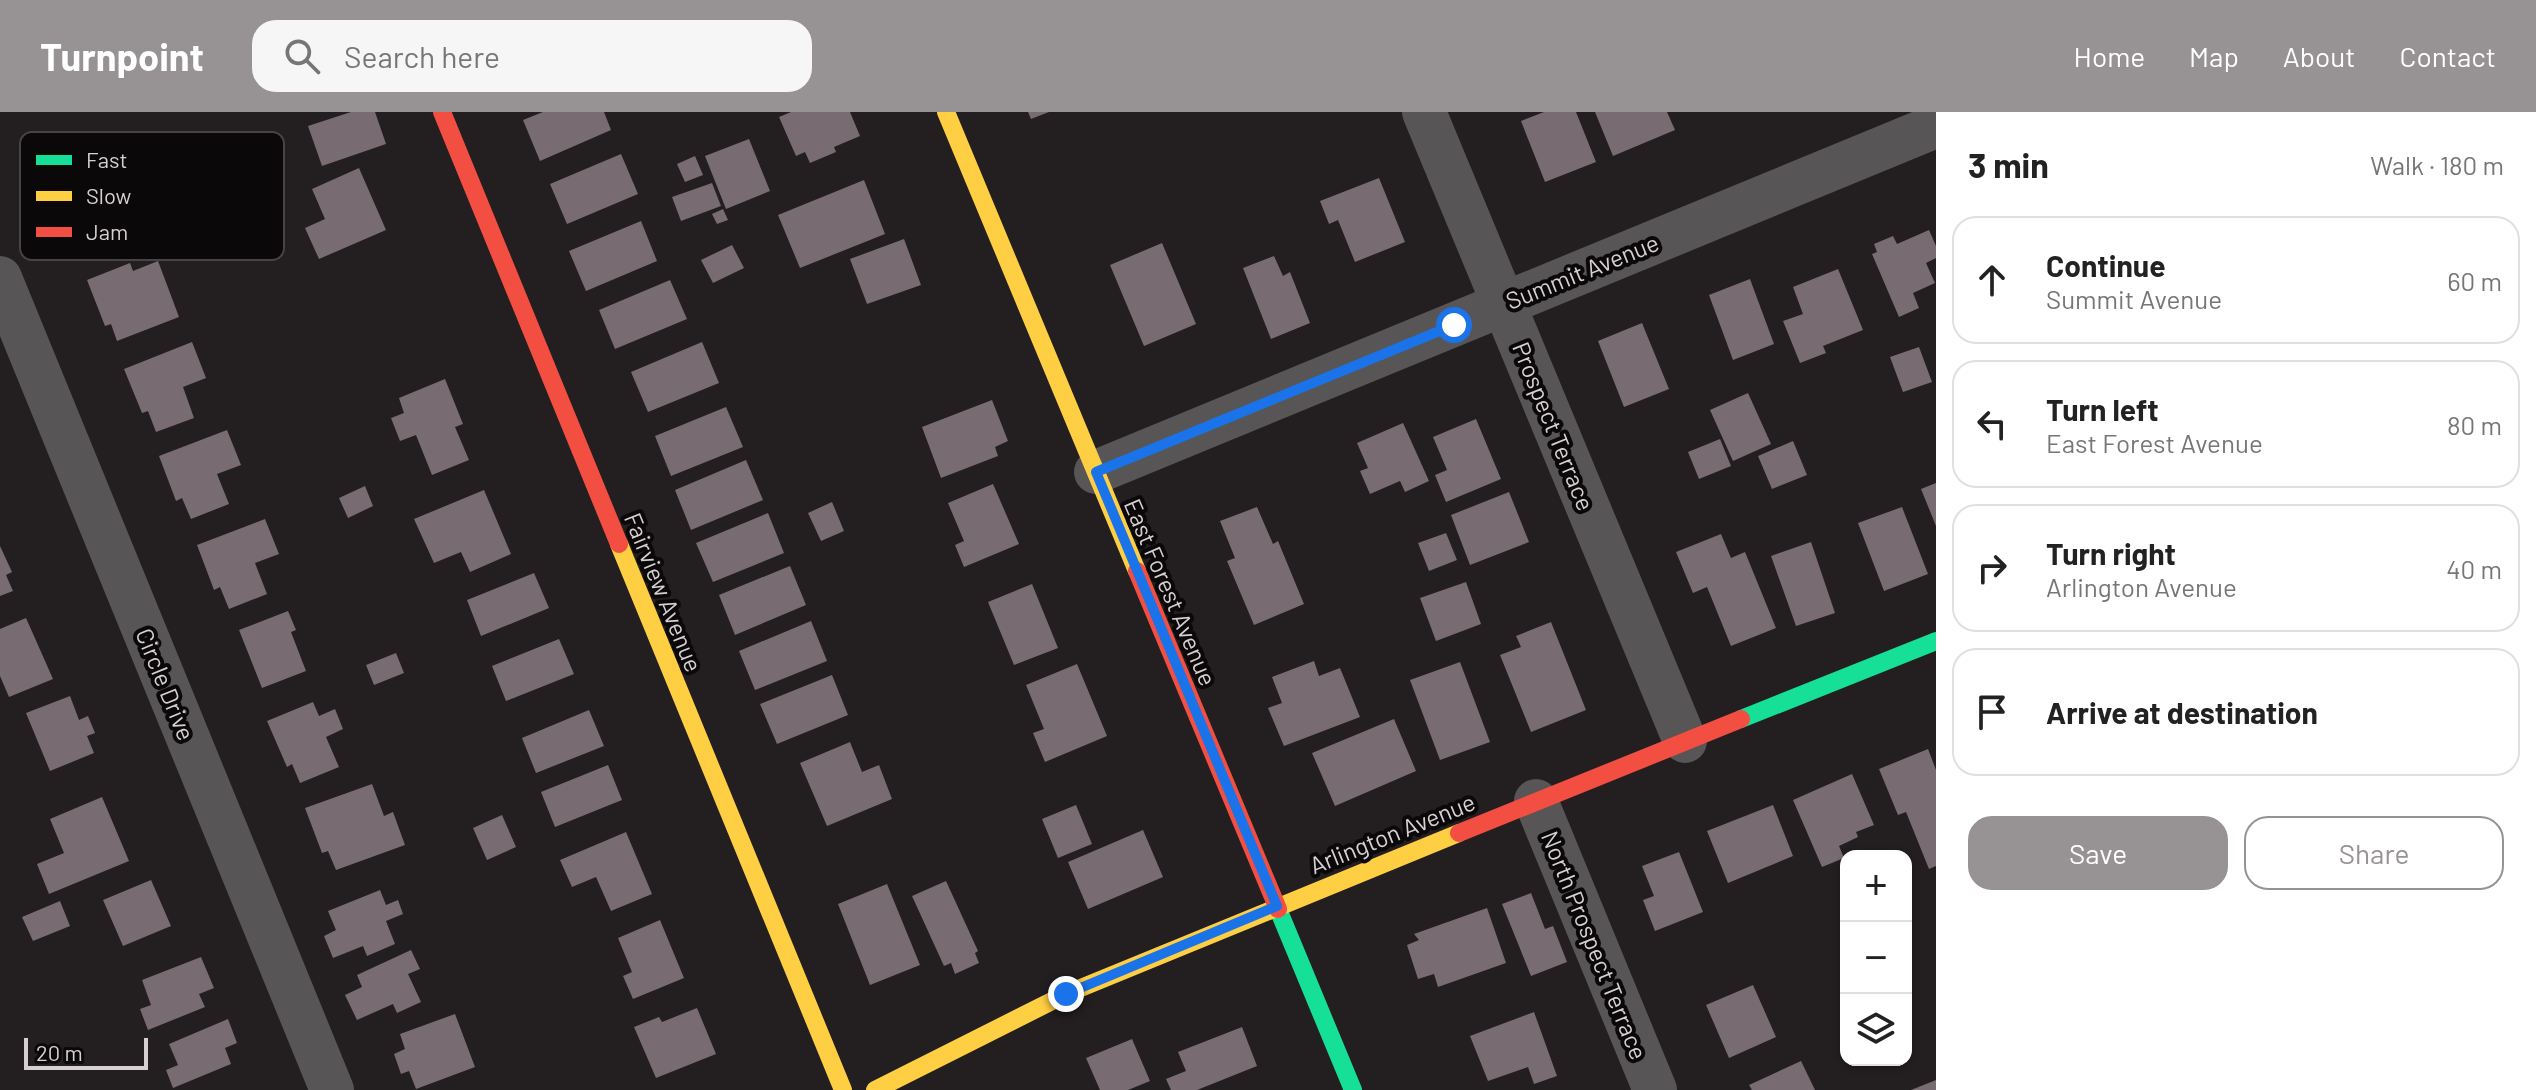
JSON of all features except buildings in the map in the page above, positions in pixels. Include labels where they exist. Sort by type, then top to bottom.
[{"type":"street","name":"Fairview Avenue","points":[[442,112],[843,1090]]},
{"type":"street","name":"East Forest Avenue","points":[[946,112],[1353,1090]]},
{"type":"street","name":"Prospect Terrace","points":[[1424,112],[1685,741]]},
{"type":"street","name":"Summit Avenue","points":[[1096,472],[1936,126]]},
{"type":"street","name":"Circle Drive","points":[[0,278],[332,1090]]},
{"type":"street","name":"Arlington Avenue","points":[[875,1090],[1066,994],[1936,641]]},
{"type":"street","name":"North Prospect Terrace","points":[[1536,801],[1655,1090]]},
{"type":"traffic: fast","points":[[1741,719],[1936,641]]},
{"type":"traffic: fast","points":[[1278,909],[1353,1090]]},
{"type":"traffic: slow","points":[[946,112],[1137,571]]},
{"type":"traffic: slow","points":[[619,544],[843,1090]]},
{"type":"traffic: slow","points":[[875,1090],[1066,994],[1459,833]]},
{"type":"traffic: jam","points":[[442,112],[619,544]]},
{"type":"traffic: jam","points":[[1137,571],[1278,909]]},
{"type":"traffic: jam","points":[[1459,833],[1741,719]]},
{"type":"route","points":[[1066,994],[1277,906],[1096,472],[1454,325]]}]
